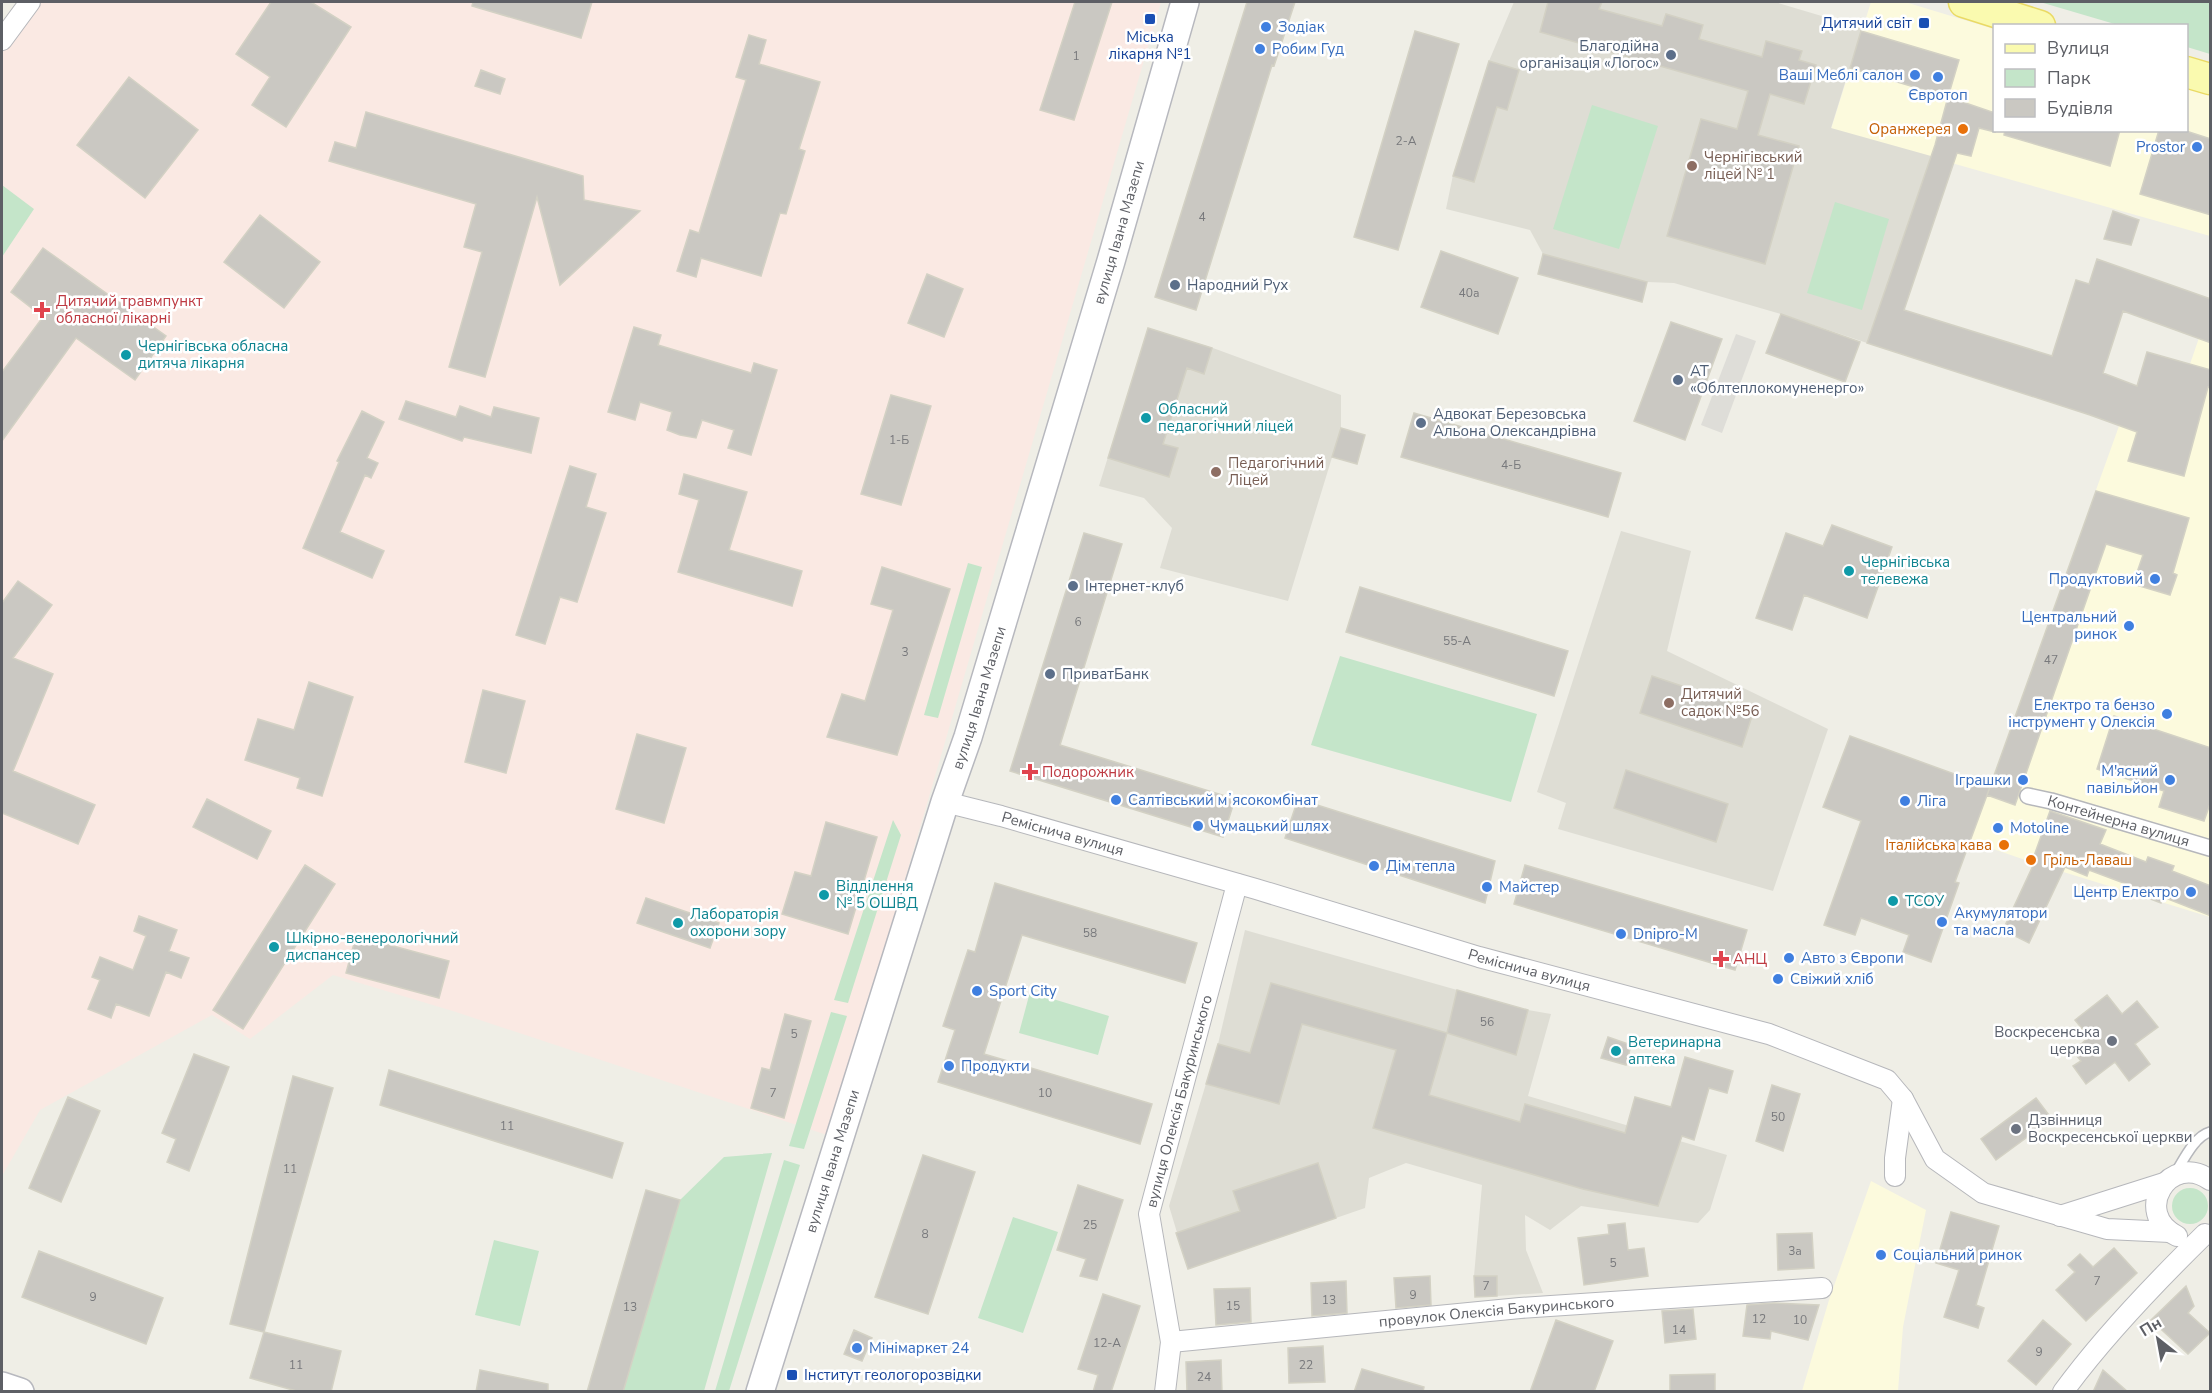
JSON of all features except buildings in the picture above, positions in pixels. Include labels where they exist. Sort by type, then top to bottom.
[{"type":"main road","name":"вулиця Івана Мазепи","points":[[760,1392],[945,802],[968,736],[1101,296],[1185,2]]},
{"type":"main road","points":[[1964,2],[2034,24]]},
{"type":"main road","points":[[2188,72],[2211,79]]},
{"type":"main road","points":[[2,1386],[21,1392]]},
{"type":"street","points":[[2,40],[30,2]]},
{"type":"street","name":"Контейнерна вулиця","points":[[2028,796],[2211,848]]},
{"type":"street","name":"Реміснича вулиця","points":[[945,802],[1237,884],[1479,957],[1769,1034],[1887,1080],[1903,1099],[1935,1159],[1983,1193],[2107,1229],[2174,1234],[2188,1239],[2208,1232]]},
{"type":"street","name":"вулиця Олексія Бакуринського","points":[[1166,1392],[1170,1342],[1149,1214],[1237,884]]},
{"type":"street","points":[[1894,1176],[1903,1099]]},
{"type":"street","points":[[2060,1216],[2168,1180],[2183,1172],[2194,1172],[2208,1178]]},
{"type":"street","points":[[2168,1180],[2158,1193],[2157,1214],[2162,1224],[2174,1234],[2176,1263]]},
{"type":"street","points":[[2062,1392],[2080,1368],[2176,1263],[2208,1232]]},
{"type":"street","name":"провулок Олексія Бакуринського","points":[[1170,1342],[1520,1308],[1822,1288]]},
{"type":"lane","points":[[2168,1180],[2197,1141],[2207,1132],[2211,1132]]},
{"type":"shaded area","points":[[39,2],[1161,2],[830,1136],[456,1012],[333,975],[250,1039],[212,1015],[40,1110],[2,1176],[2,53]]},
{"type":"shaded area","name":"Чернігівський ліцей № 1","points":[[1514,2],[1775,2],[1862,28],[1831,128],[1931,156],[1867,343],[1781,314],[1674,283],[1647,282],[1543,254],[1530,230],[1446,209],[1453,175],[1489,61]]},
{"type":"shaded area","points":[[1871,2],[1905,2],[1993,29],[1993,132],[2188,132],[2188,88],[2210,95],[2210,236],[1831,129]]},
{"type":"shaded area","name":"Центральний ринок","points":[[2210,306],[2210,917],[1970,841],[2119,426],[2137,386],[2190,364]]},
{"type":"shaded area","name":"Педагогічний Ліцей","points":[[1148,328],[1213,348],[1341,395],[1341,428],[1288,601],[1160,568],[1172,528],[1144,498],[1099,486]]},
{"type":"shaded area","points":[[1736,334],[1756,341],[1722,433],[1701,425]]},
{"type":"shaded area","name":"Дитячий садок №56","points":[[1621,531],[1691,551],[1667,651],[1828,729],[1773,891],[1558,829],[1566,803],[1537,792]]},
{"type":"shaded area","points":[[1245,930],[1528,1010],[1551,1014],[1528,1096],[1727,1155],[1710,1210],[1698,1223],[1581,1206],[1550,1230],[1525,1215],[1526,1250],[1543,1293],[1497,1296],[1497,1276],[1474,1276],[1482,1185],[1406,1163],[1369,1178],[1365,1208],[1188,1269],[1169,1206],[1218,1044]]},
{"type":"shaded area","name":"Соціальний ринок","points":[[1871,1181],[1926,1210],[1903,1327],[1898,1391],[1802,1391],[1829,1300]]},
{"type":"green space","points":[[2040,2],[2210,2],[2210,54],[2188,47],[2188,24],[2115,24]]},
{"type":"green space","points":[[1592,105],[1658,126],[1619,249],[1553,229]]},
{"type":"green space","points":[[2,185],[34,209],[2,257]]},
{"type":"green space","points":[[1835,202],[1889,219],[1862,310],[1807,293]]},
{"type":"green space","points":[[968,563],[982,567],[938,718],[924,715]]},
{"type":"green space","points":[[1340,656],[1537,714],[1511,802],[1311,745]]},
{"type":"green space","points":[[893,820],[901,835],[848,1003],[834,1000]]},
{"type":"green space","points":[[1030,992],[1109,1016],[1098,1055],[1019,1033]]},
{"type":"green space","points":[[831,1012],[847,1016],[804,1149],[789,1146]]},
{"type":"green space","points":[[772,1153],[704,1391],[623,1391],[680,1200],[724,1157]]},
{"type":"green space","points":[[784,1160],[800,1165],[729,1391],[715,1391]]},
{"type":"green space","points":[[2190,1188],[2203,1193],[2208,1206],[2203,1219],[2190,1224],[2177,1219],[2172,1206],[2177,1193]]},
{"type":"green space","points":[[1013,1217],[1058,1232],[1023,1333],[978,1318]]},
{"type":"green space","points":[[494,1240],[539,1251],[520,1326],[475,1315]]},
{"type":"place","name":"Міська лікарня №1","points":[[1150,19]]},
{"type":"place","name":"Дитячий світ","points":[[1924,23]]},
{"type":"place","name":"Зодіак","points":[[1266,27]]},
{"type":"place","name":"Робим Гуд","points":[[1260,49]]},
{"type":"place","name":"Благодійна організація «Логос»","points":[[1671,55]]},
{"type":"place","name":"Ваші Меблі салон","points":[[1915,75]]},
{"type":"place","name":"Євротоп","points":[[1938,77]]},
{"type":"place","name":"Оранжерея","points":[[1963,129]]},
{"type":"place","name":"Prostor","points":[[2197,147]]},
{"type":"place","name":"Чернігівський ліцей № 1","points":[[1692,166]]},
{"type":"place","name":"Народний Рух","points":[[1175,285]]},
{"type":"place","name":"Дитячий травмпункт обласної лікарні","points":[[42,310]]},
{"type":"place","name":"Чернігівська обласна дитяча лікарня","points":[[126,355]]},
{"type":"place","name":"АТ «Облтеплокомуненерго»","points":[[1678,380]]},
{"type":"place","name":"Обласний педагогічний ліцей","points":[[1146,418]]},
{"type":"place","name":"Адвокат Березовська Альона Олександрівна","points":[[1421,423]]},
{"type":"place","name":"Педагогічний Ліцей","points":[[1216,472]]},
{"type":"place","name":"Чернігівська телевежа","points":[[1849,571]]},
{"type":"place","name":"Продуктовий","points":[[2155,579]]},
{"type":"place","name":"Інтернет-клуб","points":[[1073,586]]},
{"type":"place","name":"Центральний ринок","points":[[2129,626]]},
{"type":"place","name":"ПриватБанк","points":[[1050,674]]},
{"type":"place","name":"Дитячий садок №56","points":[[1669,703]]},
{"type":"place","name":"Електро та бензо інструмент у Олексія","points":[[2167,714]]},
{"type":"place","name":"Подорожник","points":[[1030,772]]},
{"type":"place","name":"Іграшки","points":[[2023,780]]},
{"type":"place","name":"М'ясний павільйон","points":[[2170,780]]},
{"type":"place","name":"Салтівський мʼясокомбінат","points":[[1116,800]]},
{"type":"place","name":"Ліга","points":[[1905,801]]},
{"type":"place","name":"Чумацький шлях","points":[[1198,826]]},
{"type":"place","name":"Motoline","points":[[1998,828]]},
{"type":"place","name":"Італійська кава","points":[[2004,845]]},
{"type":"place","name":"Гріль-Лаваш","points":[[2031,860]]},
{"type":"place","name":"Дім тепла","points":[[1374,866]]},
{"type":"place","name":"Майстер","points":[[1487,887]]},
{"type":"place","name":"Центр Електро","points":[[2191,892]]},
{"type":"place","name":"Відділення № 5 ОШВД","points":[[824,895]]},
{"type":"place","name":"ТСОУ","points":[[1893,901]]},
{"type":"place","name":"Акумулятори та масла","points":[[1942,922]]},
{"type":"place","name":"Лабораторія охорони зору","points":[[678,923]]},
{"type":"place","name":"Dnipro-M","points":[[1621,934]]},
{"type":"place","name":"Шкірно-венерологічний диспансер","points":[[274,947]]},
{"type":"place","name":"Авто з Європи","points":[[1789,958]]},
{"type":"place","name":"АНЦ","points":[[1721,959]]},
{"type":"place","name":"Свіжий хліб","points":[[1778,979]]},
{"type":"place","name":"Sport City","points":[[977,991]]},
{"type":"place","name":"Воскресенська церква","points":[[2112,1041]]},
{"type":"place","name":"Ветеринарна аптека","points":[[1616,1051]]},
{"type":"place","name":"Продукти","points":[[949,1066]]},
{"type":"place","name":"Дзвінниця Воскресенської церкви","points":[[2016,1129]]},
{"type":"place","name":"Соціальний ринок","points":[[1881,1255]]},
{"type":"place","name":"Мінімаркет 24","points":[[857,1348]]},
{"type":"place","name":"Інститут геологорозвідки","points":[[792,1375]]}]
